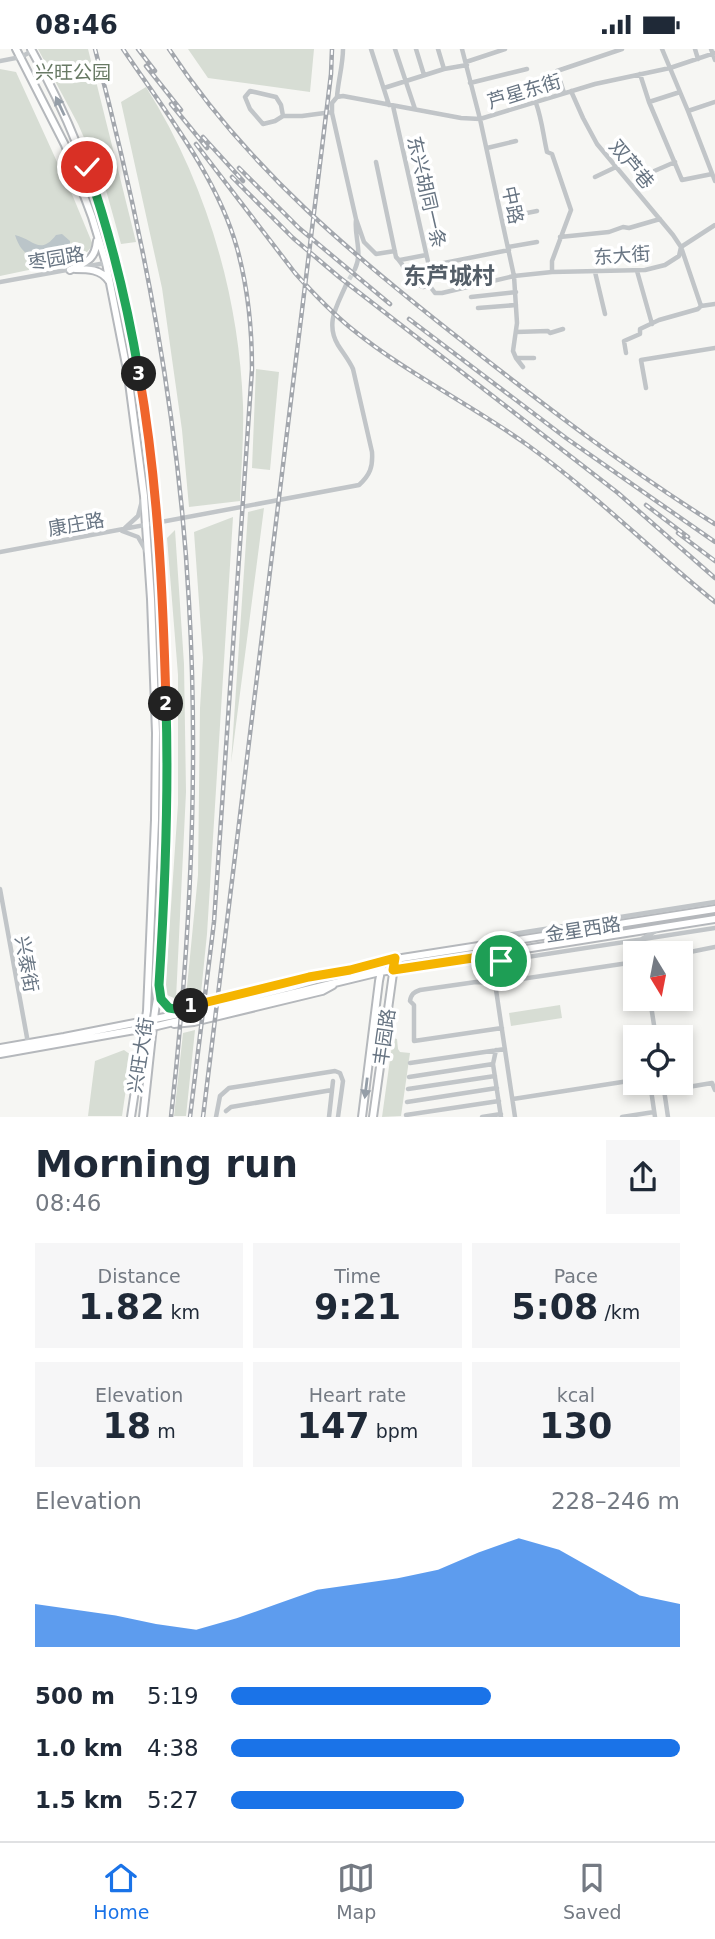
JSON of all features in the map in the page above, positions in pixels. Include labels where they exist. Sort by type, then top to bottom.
[{"type":"main road","name":"兴旺大街","points":[[16,49],[65,145],[106,263],[128,375],[144,496],[156,745],[155,844],[145,1025],[131,1117]]},
{"type":"main road","name":"兴旺大街","points":[[32,50],[87,167],[117,261],[143,396],[157,523],[163,606],[168,774],[166,879],[159,985],[143,1117]]},
{"type":"main road","points":[[70,269],[92,258],[96,252],[97,232]]},
{"type":"main road","points":[[70,269],[94,270],[104,275],[111,283]]},
{"type":"main road","name":"金星西路","points":[[0,1053],[145,1025],[395,958],[715,909]]},
{"type":"main road","points":[[153,1023],[194,1022],[322,991],[340,981],[380,972],[715,919]]},
{"type":"main road","name":"丰园路","points":[[373,1117],[395,958]]},
{"type":"main road","name":"丰园路","points":[[362,1117],[383,961]]},
{"type":"main road","points":[[172,1016],[187,1007],[309,977],[350,970]]},
{"type":"main road","points":[[159,985],[161,999],[169,1008],[200,1010]]},
{"type":"main road","points":[[376,1002],[384,1002],[388,1007]]},
{"type":"main road","name":"金星西路","points":[[0,1048],[145,1025]]},
{"type":"street","points":[[343,49],[343,64],[332,112],[356,219],[364,243],[376,254],[394,251]]},
{"type":"street","name":"东兴胡同一条","points":[[371,49],[391,106],[431,275],[429,285]]},
{"type":"street","points":[[395,49],[415,109]]},
{"type":"street","points":[[416,49],[424,75]]},
{"type":"street","points":[[438,49],[444,69]]},
{"type":"street","name":"中路","points":[[462,49],[514,276],[516,332],[513,351],[516,358]]},
{"type":"street","points":[[384,88],[467,64],[489,51],[505,49]]},
{"type":"street","points":[[564,93],[557,71],[622,49]]},
{"type":"street","points":[[640,74],[682,180],[714,176],[662,49]]},
{"type":"street","points":[[695,49],[698,59]]},
{"type":"street","points":[[0,61],[21,57],[32,50]]},
{"type":"street","name":"芦星东街","points":[[337,97],[480,119],[571,91],[670,68],[714,54]]},
{"type":"street","points":[[470,83],[527,69]]},
{"type":"street","points":[[283,116],[276,97],[250,91],[245,97],[250,110],[263,124],[283,116],[332,112]]},
{"type":"street","name":"双芦巷","points":[[571,91],[597,144],[681,247],[701,306]]},
{"type":"street","points":[[649,102],[680,92]]},
{"type":"street","points":[[688,111],[715,102]]},
{"type":"street","points":[[536,103],[544,126],[542,130],[547,152],[552,154],[571,210],[552,261],[552,272]]},
{"type":"street","points":[[486,148],[516,142]]},
{"type":"street","points":[[376,162],[394,251],[412,283],[423,287],[429,285]]},
{"type":"street","points":[[632,186],[652,172],[675,162]]},
{"type":"street","points":[[595,177],[616,167]]},
{"type":"street","points":[[502,218],[537,211]]},
{"type":"street","points":[[355,269],[359,250],[356,219]]},
{"type":"street","points":[[560,237],[609,232],[623,226],[629,228],[660,219]]},
{"type":"street","name":"东大街","points":[[429,285],[435,293],[442,293],[514,276],[552,272],[637,271],[665,265],[680,256],[681,247],[715,225]]},
{"type":"street","points":[[429,266],[537,241]]},
{"type":"street","points":[[400,260],[426,255]]},
{"type":"street","name":"枣园路","points":[[0,282],[117,261]]},
{"type":"street","points":[[637,271],[652,324]]},
{"type":"street","points":[[595,272],[605,314]]},
{"type":"street","name":"康庄路","points":[[0,552],[359,485],[368,477],[373,464],[372,452],[353,369],[336,342],[331,324],[346,285]]},
{"type":"street","points":[[471,297],[516,292]]},
{"type":"street","points":[[625,353],[624,341],[640,334],[640,329],[701,306],[715,304]]},
{"type":"street","points":[[478,308],[516,305]]},
{"type":"street","points":[[516,332],[550,333],[564,329]]},
{"type":"street","points":[[646,388],[640,360],[715,348]]},
{"type":"street","points":[[516,358],[534,358]]},
{"type":"street","points":[[516,358],[523,367]]},
{"type":"street","points":[[144,496],[138,516],[121,530],[138,537],[147,553]]},
{"type":"street","name":"兴泰街","points":[[0,889],[28,1043]]},
{"type":"street","points":[[488,938],[715,902]]},
{"type":"street","points":[[642,939],[662,927]]},
{"type":"street","points":[[486,956],[501,961],[715,928]]},
{"type":"street","points":[[693,951],[715,947]]},
{"type":"street","points":[[486,956],[495,983],[515,1117]]},
{"type":"street","points":[[502,1028],[414,1041],[414,1005],[410,1001],[411,996],[414,992],[476,982],[495,983],[623,964]]},
{"type":"street","points":[[410,1063],[505,1049]]},
{"type":"street","points":[[482,1117],[501,1115],[493,1064],[496,1050]]},
{"type":"street","points":[[409,1077],[493,1064]]},
{"type":"street","points":[[216,1117],[220,1095],[229,1088],[335,1072],[340,1073],[343,1081],[338,1117]]},
{"type":"street","points":[[408,1089],[495,1076]]},
{"type":"street","points":[[329,1117],[333,1081]]},
{"type":"street","points":[[513,1099],[623,1082]]},
{"type":"street","points":[[693,1086],[712,1083],[715,1090]]},
{"type":"street","points":[[407,1102],[497,1088]]},
{"type":"street","points":[[226,1111],[231,1107],[332,1090]]},
{"type":"street","points":[[622,1117],[655,1114],[652,1095]]},
{"type":"street","points":[[665,1095],[668,1117]]},
{"type":"street","points":[[406,1115],[499,1101]]},
{"type":"green space","name":"兴旺公园","points":[[38,49],[88,49],[136,242],[121,244],[104,183],[78,124]]},
{"type":"green space","points":[[188,49],[314,49],[310,92],[208,78]]},
{"type":"green space","points":[[0,69],[16,72],[93,245],[81,259],[0,276]]},
{"type":"green space","points":[[146,87],[167,123],[202,199],[226,280],[240,363],[243,405],[240,501],[189,507],[182,430],[162,288],[121,102]]},
{"type":"green space","points":[[256,369],[279,372],[270,470],[252,468]]},
{"type":"green space","points":[[264,508],[231,763],[248,512]]},
{"type":"green space","points":[[233,517],[207,934],[201,993],[186,997],[198,875],[203,658],[194,532]]},
{"type":"green space","points":[[175,530],[184,664],[186,792],[176,999],[165,994],[178,804],[178,675],[167,538]]},
{"type":"green space","points":[[560,1005],[562,1018],[511,1026],[509,1013]]},
{"type":"green space","points":[[195,1030],[186,1116],[174,1116],[183,1033]]},
{"type":"green space","points":[[393,1038],[397,1039],[400,1052],[410,1053],[401,1116],[382,1117]]},
{"type":"green space","points":[[124,1050],[131,1055],[122,1116],[88,1116],[95,1061]]},
{"type":"shaded area","points":[[62,234],[70,241],[70,252],[44,259],[30,256],[15,235],[41,245]]},
{"type":"tunnel","points":[[346,285],[355,269]]},
{"type":"railway","points":[[95,49],[129,186],[168,393],[189,603],[193,731],[191,860],[171,1117]]},
{"type":"railway","points":[[123,49],[188,144],[217,195],[241,263],[251,338],[252,369],[214,922],[190,1117]]},
{"type":"railway","points":[[138,49],[155,71]]},
{"type":"railway","points":[[169,49],[200,93],[269,173],[346,246],[428,314],[560,416],[715,524]]},
{"type":"railway","points":[[203,1117],[332,49]]},
{"type":"railway","points":[[146,66],[181,110]]},
{"type":"railway","points":[[171,104],[207,148]]},
{"type":"railway","points":[[203,137],[243,181]]},
{"type":"railway","points":[[196,144],[295,273],[344,323],[394,360],[505,429],[551,462],[715,602]]},
{"type":"railway","points":[[239,168],[299,228],[390,304]]},
{"type":"railway","points":[[232,177],[293,238],[339,277],[618,493],[715,578]]},
{"type":"railway","points":[[409,319],[566,438],[715,542]]},
{"type":"railway","points":[[646,505],[688,537]]},
{"type":"railway","points":[[678,533],[715,561]]},
{"type":"district","name":"东芦城村","points":[[449,276]]},
{"type":"route","points":[[87,167],[108,228],[130,321],[143,396],[157,523],[163,606],[168,774],[166,879],[159,985],[161,999],[169,1008],[182,1010],[395,958],[393,970],[486,956],[501,961]]}]
